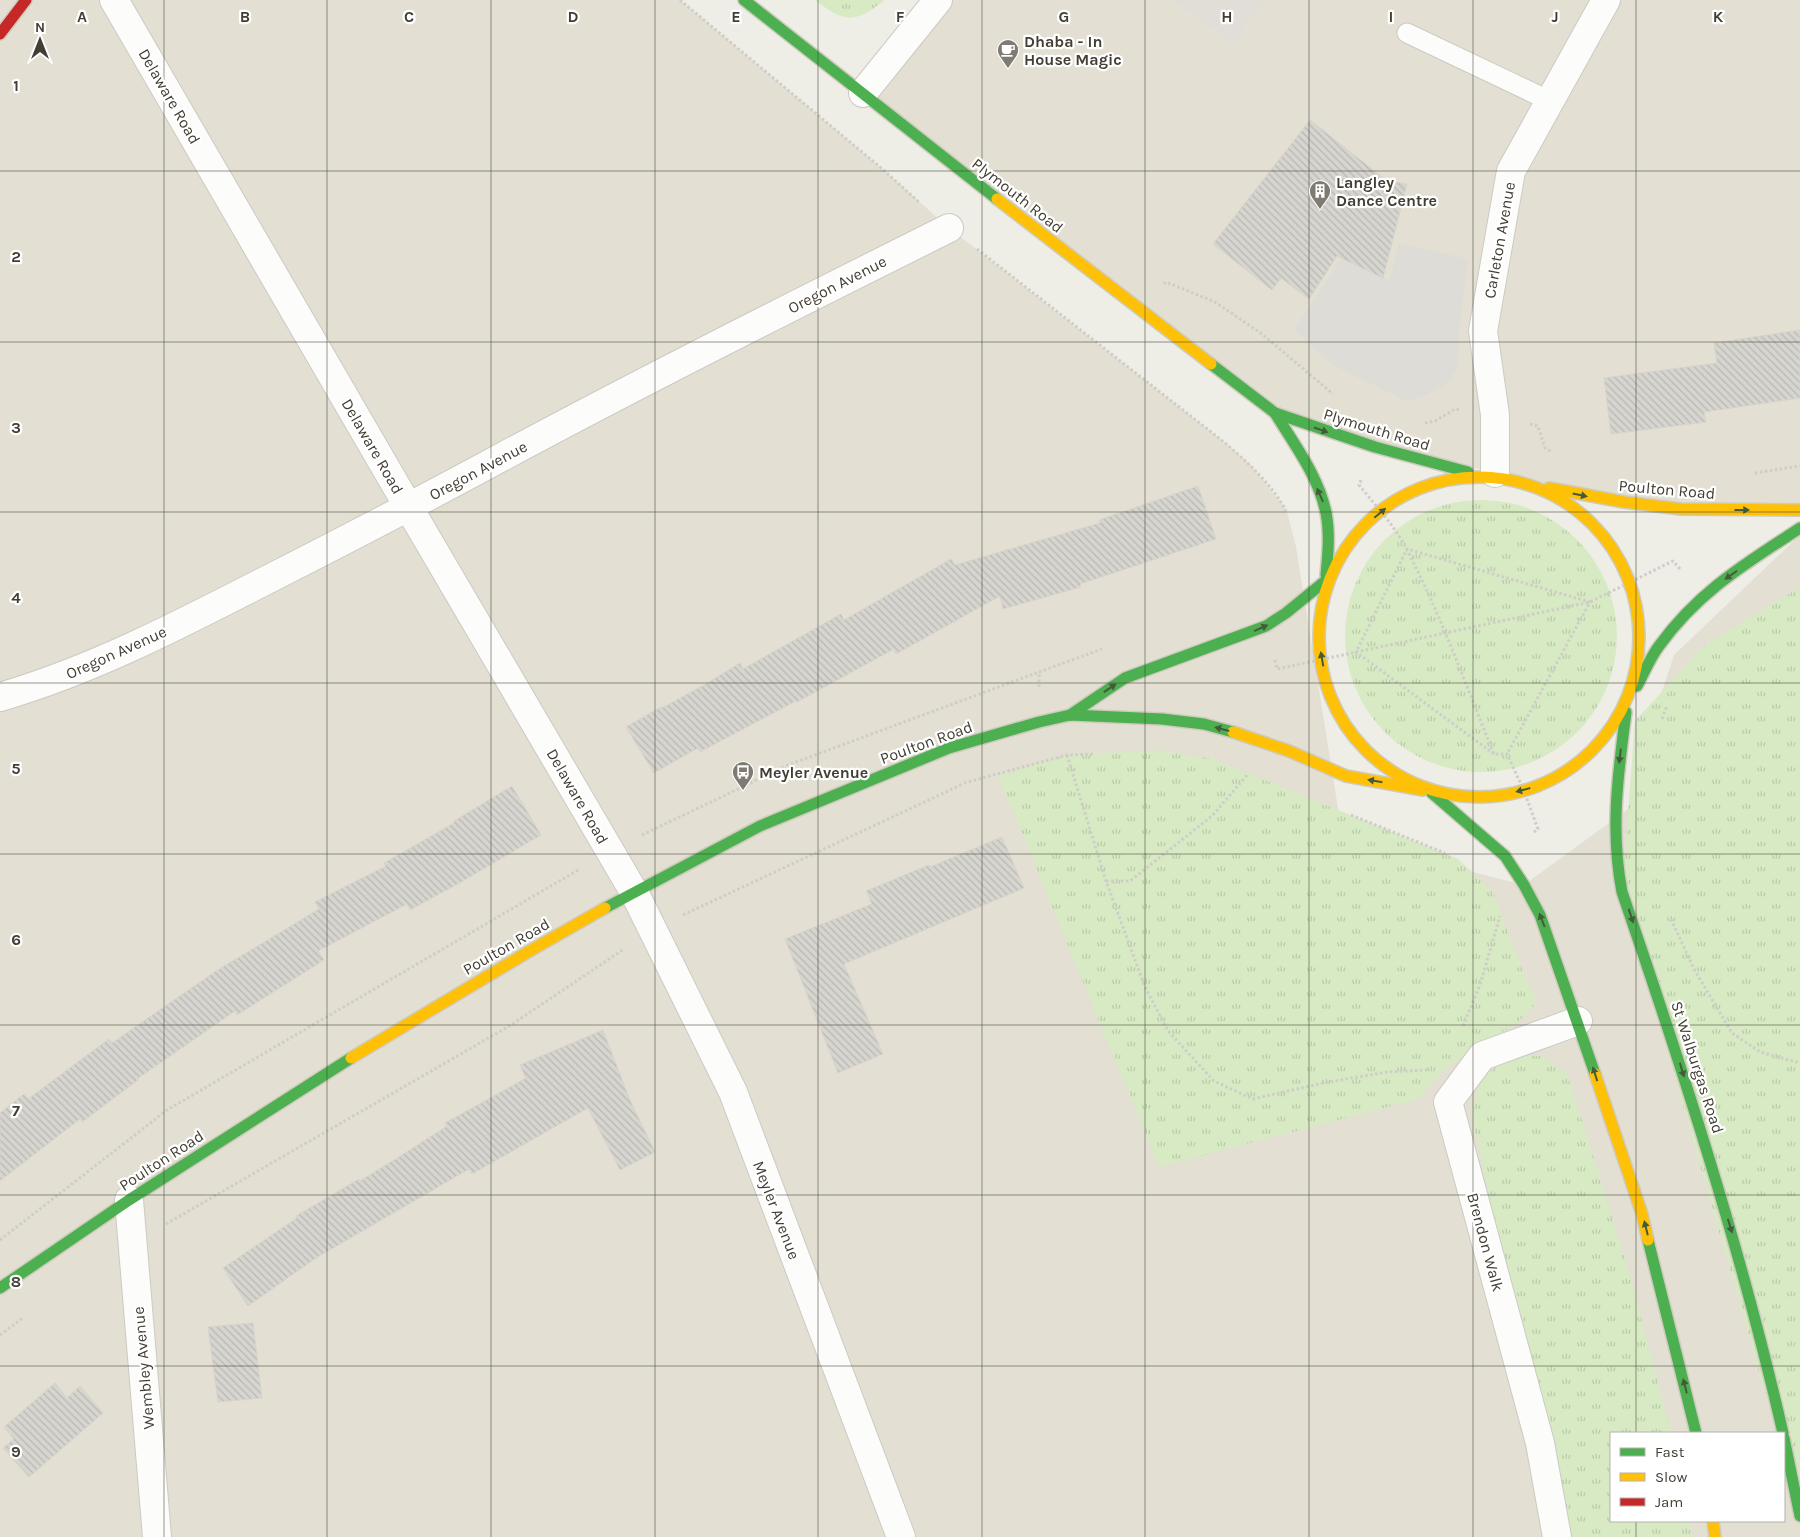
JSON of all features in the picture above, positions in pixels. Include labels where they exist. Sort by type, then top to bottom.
[{"type":"main road","points":[[0,34],[26,0]]},
{"type":"main road","name":"Plymouth Road","points":[[744,0],[1139,310],[1275,413],[1366,444],[1533,484]]},
{"type":"main road","name":"Plymouth Road","points":[[1275,413],[1322,496],[1326,513],[1328,530],[1319,631],[1322,661],[1330,688],[1342,713],[1356,734],[1397,772],[1428,791]]},
{"type":"main road","points":[[1325,580],[1344,550],[1380,512],[1415,490],[1435,481],[1483,472]]},
{"type":"main road","name":"Poulton Road","points":[[1533,484],[1591,497],[1643,505],[1700,510],[1800,510]]},
{"type":"main road","name":"St Walburgas Road","points":[[1533,484],[1569,508],[1598,534],[1629,583],[1637,619],[1635,655],[1615,800],[1614,836],[1617,870],[1622,892],[1668,1024],[1734,1237],[1783,1432]]},
{"type":"main road","points":[[1628,702],[1658,647],[1685,614],[1704,595],[1729,576],[1800,528]]},
{"type":"main road","name":"Poulton Road","points":[[1070,715],[1125,678],[1266,626],[1286,613],[1325,580]]},
{"type":"main road","name":"Poulton Road","points":[[0,1288],[129,1200],[329,1071],[528,952],[634,892],[760,826],[949,748],[1070,715],[1162,719],[1204,724],[1241,734],[1281,748],[1346,776],[1459,796],[1496,796],[1524,791],[1557,779],[1583,761],[1608,735],[1628,702]]},
{"type":"main road","points":[[1428,791],[1505,856],[1524,885],[1540,915],[1578,1021],[1642,1214],[1696,1432]]},
{"type":"main road","points":[[1785,1443],[1800,1516]]},
{"type":"main road","points":[[1713,1522],[1716,1537]]},
{"type":"street","name":"Delaware Road","points":[[114,0],[634,892]]},
{"type":"street","points":[[863,93],[938,0]]},
{"type":"street","name":"Carleton Avenue","points":[[1483,472],[1494,415],[1482,331],[1510,171],[1606,0]]},
{"type":"street","name":"Oregon Avenue","points":[[0,697],[100,662],[196,616],[409,508],[712,347],[949,228]]},
{"type":"street","name":"Meyler Avenue","points":[[634,892],[733,1092],[901,1537]]},
{"type":"street","name":"Brendon Walk","points":[[1557,1537],[1540,1443],[1448,1102],[1482,1056],[1578,1021]]},
{"type":"street","name":"Wembley Avenue","points":[[129,1200],[157,1537]]},
{"type":"lane","points":[[1407,33],[1550,101]]},
{"type":"path","points":[[680,0],[872,160],[949,228],[1250,464],[1277,496],[1286,509],[1288,516]]},
{"type":"path","points":[[1139,310],[1166,282],[1215,302],[1262,334],[1340,399]]},
{"type":"path","points":[[1422,423],[1435,422],[1455,409]]},
{"type":"path","points":[[1397,532],[1407,549],[1445,632],[1494,754]]},
{"type":"path","points":[[1407,549],[1590,602]]},
{"type":"path","points":[[1356,652],[1407,549]]},
{"type":"path","points":[[1356,652],[1590,602]]},
{"type":"path","points":[[1507,754],[1590,602]]},
{"type":"path","points":[[1356,652],[1494,754],[1507,754]]},
{"type":"path","points":[[1659,728],[1670,700]]},
{"type":"path","points":[[949,748],[963,784]]},
{"type":"path","points":[[132,1244],[511,1025],[652,929],[963,784],[1067,755],[1103,753]]},
{"type":"path","points":[[1507,754],[1511,763]]},
{"type":"path","points":[[1067,755],[1106,881],[1144,987],[1168,1031],[1214,1081],[1253,1099],[1323,1083],[1387,1072],[1429,1070]]},
{"type":"path","points":[[1240,770],[1256,777]]},
{"type":"path","points":[[1106,881],[1130,881],[1212,816],[1248,773]]},
{"type":"path","points":[[1343,812],[1449,855]]},
{"type":"path","points":[[1462,1027],[1480,985],[1501,914],[1504,923]]},
{"type":"path","points":[[1669,915],[1694,969],[1732,1033],[1760,1052],[1800,1063]]},
{"type":"path","points":[[0,1336],[24,1318]]},
{"type":"shaded area","points":[[0,0],[680,0],[880,167],[949,228],[1250,464],[1286,509],[1290,523],[1296,547],[1340,821],[1461,869],[1524,885],[1635,804],[1643,750],[1674,655],[1800,535],[1800,1537],[0,1537]]},
{"type":"shaded area","points":[[938,0],[1171,0],[1233,44],[1267,0],[1800,0],[1800,510],[1591,497],[1533,484],[1275,413],[863,93]]},
{"type":"shaded area","points":[[1171,0],[1267,0],[1233,44]]},
{"type":"shaded area","points":[[1399,243],[1468,259],[1459,332],[1458,367],[1447,384],[1407,401],[1336,367],[1294,330],[1342,258],[1390,280]]},
{"type":"green space","points":[[815,0],[885,0],[866,13],[850,18],[835,13]]},
{"type":"green space","points":[[1481,500],[1520,506],[1545,516],[1577,540],[1594,561],[1606,584],[1614,610],[1617,636],[1611,675],[1601,700],[1577,732],[1556,749],[1533,761],[1507,769],[1481,772],[1442,766],[1417,756],[1385,732],[1368,711],[1356,688],[1348,662],[1345,636],[1351,597],[1361,572],[1385,540],[1406,523],[1429,511],[1455,503]]},
{"type":"green space","points":[[1800,587],[1800,1516],[1785,1463],[1785,1432],[1776,1432],[1622,892],[1635,721],[1705,645]]},
{"type":"green space","points":[[1157,750],[1213,759],[1458,859],[1493,892],[1525,977],[1537,1002],[1517,1023],[1445,1069],[1418,1099],[1159,1167],[998,775],[1067,755]]},
{"type":"green space","points":[[1507,1056],[1542,1056],[1568,1076],[1630,1275],[1671,1432],[1610,1432],[1610,1522],[1689,1522],[1692,1537],[1557,1537],[1540,1443],[1472,1115],[1479,1081]]},
{"type":"building","name":"Langley Dance Centre","points":[[1310,120],[1387,181],[1407,184],[1383,278],[1337,256],[1309,299],[1281,278],[1272,290],[1213,244]]},
{"type":"building","points":[[1800,330],[1800,398],[1704,412],[1706,422],[1611,434],[1604,378],[1717,363],[1714,343]]},
{"type":"building","points":[[1198,486],[1216,539],[1080,584],[1081,587],[1003,609],[1000,596],[896,654],[894,649],[797,702],[700,752],[698,748],[654,773],[626,727],[704,685],[740,663],[743,669],[841,614],[844,620],[951,559],[955,565],[1100,523],[1099,520]]},
{"type":"building","points":[[512,786],[541,835],[410,910],[407,904],[318,951],[324,960],[237,1015],[235,1011],[137,1079],[82,1122],[80,1119],[0,1181],[0,1113],[24,1094],[28,1099],[109,1039],[112,1043],[216,971],[319,909],[315,902],[386,866],[384,863],[454,823],[454,821]]},
{"type":"building","points":[[1002,837],[1024,888],[844,964],[883,1054],[838,1073],[785,939],[872,904],[866,891]]},
{"type":"building","points":[[603,1030],[629,1098],[655,1152],[620,1170],[588,1108],[472,1174],[469,1169],[316,1258],[248,1306],[223,1268],[297,1218],[296,1216],[359,1179],[360,1181],[402,1155],[447,1126],[445,1123],[526,1078],[520,1065]]},
{"type":"building","points":[[253,1323],[262,1398],[218,1402],[208,1327]]},
{"type":"building","points":[[55,1383],[67,1398],[80,1386],[103,1413],[29,1477],[3,1448],[14,1439],[4,1427]]},
{"type":"traffic: fast","points":[[744,0],[997,199]]},
{"type":"traffic: fast","points":[[1211,364],[1275,413],[1375,447],[1468,472]]},
{"type":"traffic: fast","points":[[1275,413],[1305,461],[1323,500],[1328,528],[1326,575]]},
{"type":"traffic: fast","points":[[1637,686],[1656,651],[1690,609],[1724,580],[1800,528]]},
{"type":"traffic: fast","points":[[1070,715],[1125,678],[1266,626],[1286,613],[1324,582]]},
{"type":"traffic: fast","points":[[1626,712],[1616,802],[1616,846],[1622,892],[1710,1160],[1749,1296],[1783,1432]]},
{"type":"traffic: fast","points":[[605,908],[760,826],[949,748],[1039,722],[1070,715],[1162,719],[1204,724],[1233,732]]},
{"type":"traffic: fast","points":[[1432,793],[1505,856],[1524,885],[1540,915],[1595,1074]]},
{"type":"traffic: fast","points":[[0,1288],[129,1200],[351,1058]]},
{"type":"traffic: fast","points":[[1648,1240],[1696,1432]]},
{"type":"traffic: fast","points":[[1785,1443],[1800,1516]]},
{"type":"traffic: slow","points":[[997,199],[1211,364]]},
{"type":"traffic: slow","points":[[1479,477],[1510,480],[1540,490],[1568,504],[1592,524],[1612,548],[1626,576],[1636,606],[1639,637],[1636,668],[1626,698],[1612,726],[1592,750],[1568,770],[1540,784],[1510,794],[1479,797],[1448,794],[1418,784],[1390,770],[1366,750],[1346,726],[1332,698],[1322,668],[1319,637],[1322,606],[1332,576],[1346,548],[1366,524],[1390,504],[1418,490],[1448,480],[1479,477]]},
{"type":"traffic: slow","points":[[1549,488],[1624,502],[1681,509],[1800,510]]},
{"type":"traffic: slow","points":[[1233,732],[1289,751],[1346,776],[1423,790]]},
{"type":"traffic: slow","points":[[351,1058],[605,908]]},
{"type":"traffic: slow","points":[[1595,1074],[1642,1214],[1648,1240]]},
{"type":"traffic: slow","points":[[1713,1522],[1715,1537]]},
{"type":"traffic: jam","points":[[0,34],[26,0]]},
{"type":"place","name":"Dhaba - In House Magic","points":[[1008,69]]},
{"type":"place","name":"Langley Dance Centre","points":[[1320,210]]},
{"type":"place","name":"Meyler Avenue","points":[[743,791]]}]
